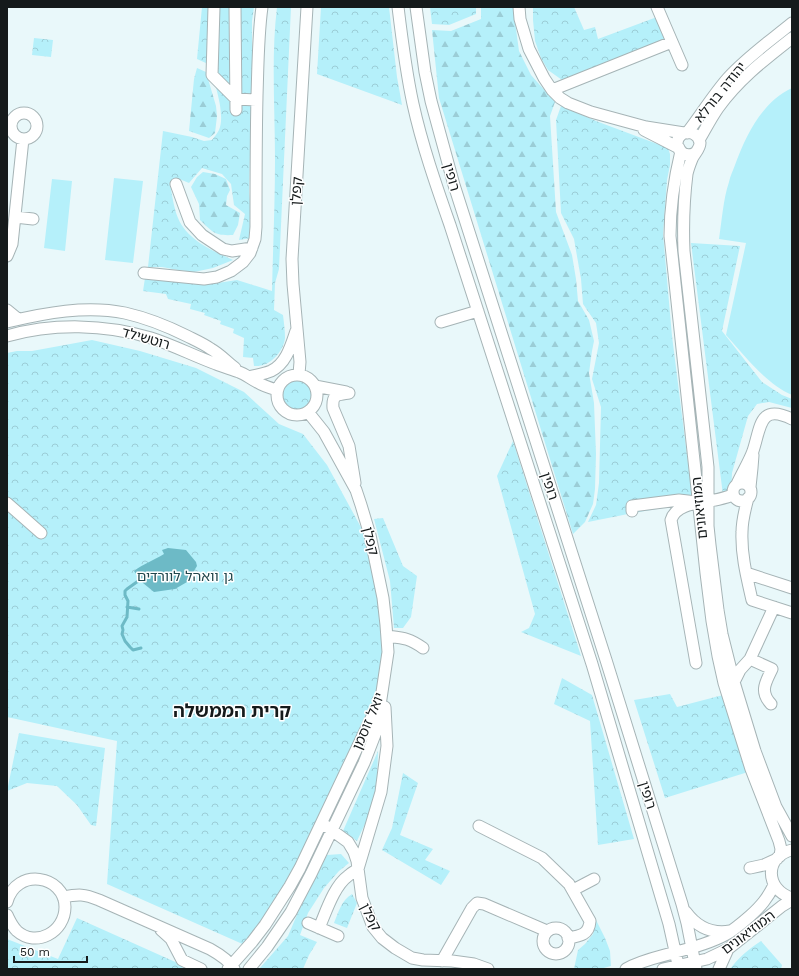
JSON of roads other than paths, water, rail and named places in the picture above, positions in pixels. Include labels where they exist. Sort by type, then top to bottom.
[{"type":"street","points":[[214,7],[212,75],[236,105]]},
{"type":"street","points":[[235,7],[236,105]]},
{"type":"street","points":[[144,273],[204,279],[217,277],[231,271],[243,262],[250,253],[256,239],[257,100],[259,24],[262,7]]},
{"type":"street","name":"קפלן","points":[[299,374],[300,362],[292,259],[307,7]]},
{"type":"street","name":"רופין","points":[[398,7],[407,75],[426,154],[592,664],[667,916],[679,968]]},
{"type":"street","name":"רופין","points":[[416,7],[425,72],[431,101],[454,185],[606,660],[682,904],[696,966]]},
{"type":"street","points":[[519,7],[520,19],[534,60],[552,90],[568,103],[591,112],[646,127],[693,133],[699,140],[699,147],[695,153],[686,154],[643,130],[620,120]]},
{"type":"street","points":[[526,7],[526,38]]},
{"type":"street","points":[[657,7],[682,65]]},
{"type":"street","name":"יהודה בורלא","points":[[685,133],[728,77],[748,58],[792,23]]},
{"type":"street","name":"יהודה בורלא","points":[[699,140],[716,110],[737,85],[755,67],[792,38]]},
{"type":"street","points":[[552,90],[672,42]]},
{"type":"street","points":[[236,105],[257,100]]},
{"type":"street","points":[[680,150],[678,141],[681,135],[685,133]]},
{"type":"street","points":[[7,256],[12,244],[23,139]]},
{"type":"street","name":"המוזיאונים","points":[[680,150],[672,199],[670,236],[703,502],[712,621],[718,656],[732,709],[751,769],[778,836],[781,849],[779,857]]},
{"type":"street","name":"המוזיאונים","points":[[695,153],[688,173],[684,221],[684,251],[708,467],[703,502],[708,526],[718,610],[722,634],[734,682],[755,751],[776,807],[792,836]]},
{"type":"street","points":[[176,184],[190,222],[202,235],[223,249],[232,250],[252,248]]},
{"type":"street","points":[[15,217],[33,219]]},
{"type":"street","points":[[7,310],[12,320],[57,312],[80,310],[102,310],[146,318],[171,328],[211,349],[244,375],[269,372],[280,364],[285,357],[297,329]]},
{"type":"street","points":[[441,322],[478,312]]},
{"type":"street","name":"רוטשילד","points":[[7,336],[38,329],[58,327],[113,329],[160,341],[244,375],[264,386],[277,390]]},
{"type":"street","points":[[160,341],[162,336],[171,328]]},
{"type":"street","points":[[299,374],[309,378],[315,386],[317,392],[316,403],[308,412],[302,415],[285,412],[277,402],[276,396],[279,384],[288,376],[299,374]]},
{"type":"street","points":[[315,386],[349,392],[338,395],[332,402],[333,408],[349,446],[356,490]]},
{"type":"street","name":"קפלן","points":[[308,412],[324,432],[356,490],[370,535],[383,598],[387,636],[388,652],[384,682]]},
{"type":"street","points":[[749,493],[743,501],[740,501],[735,497],[735,489],[752,450],[762,421],[766,416],[772,414],[782,414],[792,419]]},
{"type":"street","points":[[752,450],[752,468],[749,493],[742,532],[742,546],[746,574],[752,600],[792,613]]},
{"type":"street","points":[[696,664],[671,520],[673,515],[680,509],[703,502],[722,499],[742,482],[745,483],[749,493]]},
{"type":"street","points":[[632,511],[632,506],[670,501],[685,500],[703,502]]},
{"type":"street","points":[[7,503],[41,533]]},
{"type":"street","points":[[746,574],[792,588]]},
{"type":"street","points":[[734,682],[740,670],[750,659],[774,607]]},
{"type":"street","points":[[387,636],[413,641],[423,648]]},
{"type":"street","points":[[750,659],[772,668],[764,688],[764,694],[771,704]]},
{"type":"street","points":[[319,928],[333,896],[341,883],[347,876],[358,869],[381,792],[387,746],[384,682]]},
{"type":"street","name":"יואל זוסמן","points":[[231,968],[257,936],[300,868],[375,711],[384,682]]},
{"type":"street","name":"יואל זוסמן","points":[[249,969],[267,947],[291,912],[322,852],[364,763],[376,732],[384,682]]},
{"type":"street","name":"קפלן","points":[[322,823],[348,842],[354,852],[358,861],[362,898],[373,927],[382,938],[412,958],[474,964],[488,969]]},
{"type":"street","points":[[479,826],[542,858],[569,884],[590,921],[590,927],[587,932],[568,938]]},
{"type":"street","points":[[322,852],[334,845],[348,842]]},
{"type":"street","points":[[792,850],[764,865],[750,868],[763,873],[770,878],[782,894],[792,899]]},
{"type":"street","points":[[773,883],[771,874],[772,869],[779,857]]},
{"type":"street","points":[[7,902],[14,888],[22,882],[31,879],[41,879],[50,882],[58,888],[63,897],[65,906],[64,916],[54,932],[36,938],[26,936],[17,931],[11,924],[7,915]]},
{"type":"street","points":[[572,890],[594,879]]},
{"type":"street","name":"המוזיאונים","points":[[692,948],[732,931],[764,903],[769,896],[773,883]]},
{"type":"street","points":[[63,897],[77,894],[88,896],[143,919],[221,955],[231,968]]},
{"type":"street","name":"המוזיאונים","points":[[679,968],[696,966],[728,949],[792,899]]},
{"type":"street","points":[[442,961],[472,908],[477,903],[484,904],[547,931]]},
{"type":"street","points":[[682,904],[688,914],[701,926],[716,931],[732,931]]},
{"type":"street","points":[[143,919],[171,939],[182,960],[198,968]]},
{"type":"street","points":[[308,923],[338,936]]},
{"type":"street","points":[[551,929],[559,929],[567,934],[569,943],[563,952],[554,954],[546,951],[542,943],[544,935],[547,931],[551,929]]},
{"type":"street","points":[[626,969],[647,960],[692,948]]},
{"type":"street","points":[[719,969],[728,949]]},
{"type":"street","points":[[663,969],[679,968]]},
{"type":"waterway","points":[[141,579],[125,591],[128,601],[127,617],[122,626],[122,634],[130,647],[133,650],[141,648]]},
{"type":"waterway","points":[[127,607],[139,609]]},
{"type":"district","name":"קרית הממשלה","points":[[232,711]]},
{"type":"park label","name":"גן וואהל לוורדים","points":[[185,576]]}]
